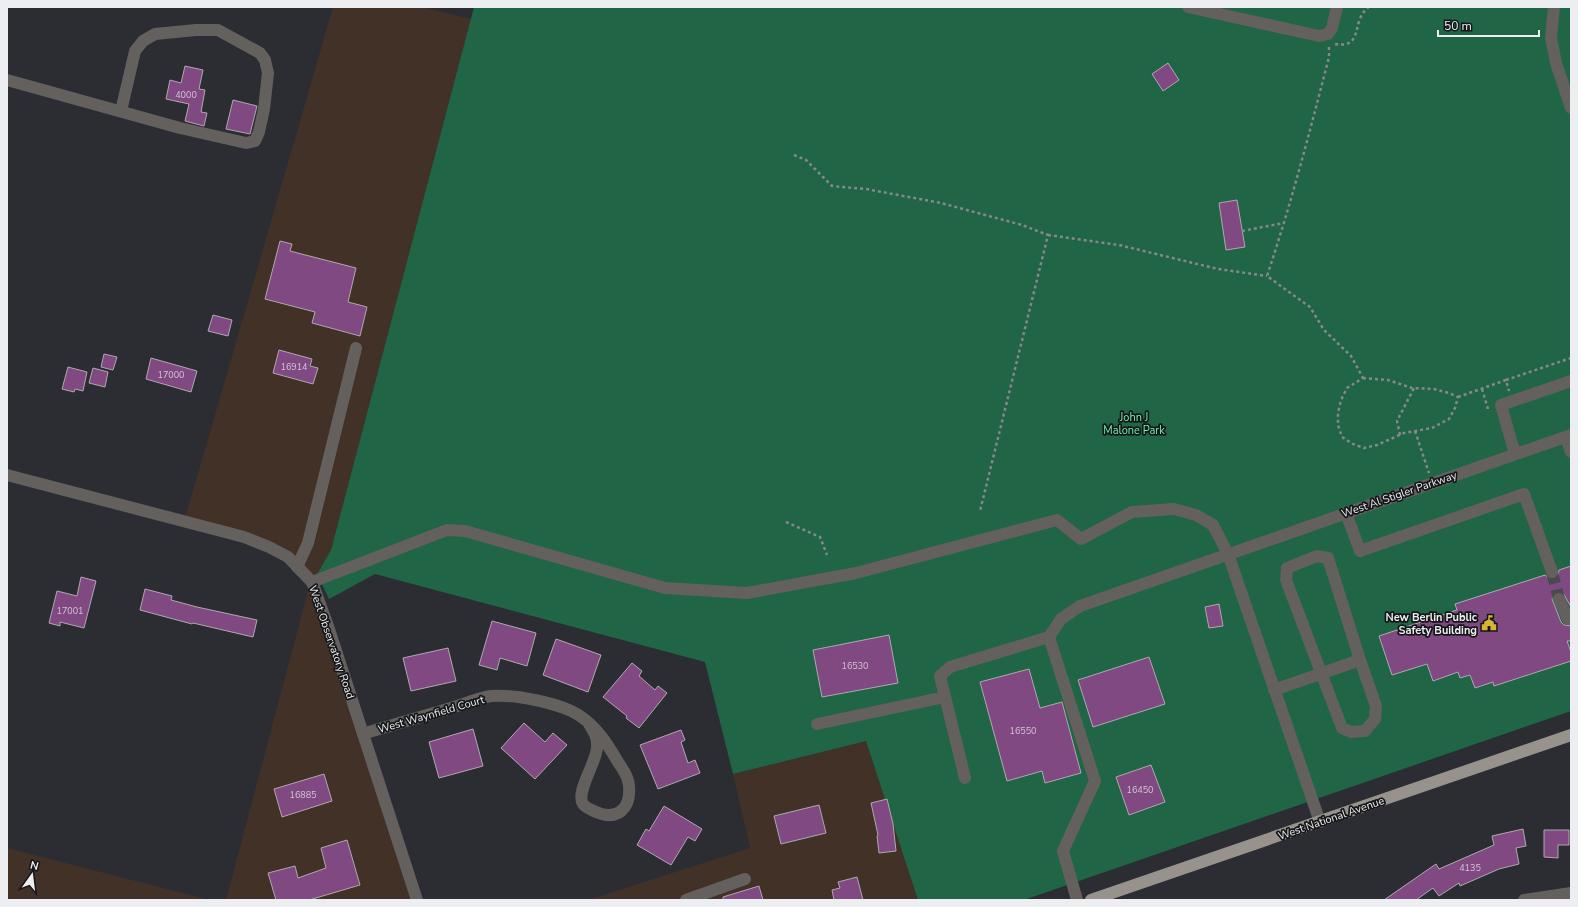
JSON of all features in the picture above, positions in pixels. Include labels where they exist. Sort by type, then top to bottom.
[{"type":"main road","name":"West National Avenue","points":[[1092,900],[1571,735]]},
{"type":"street","points":[[1188,7],[1319,36],[1328,34],[1332,28],[1337,7]]},
{"type":"street","points":[[1554,7],[1551,38],[1556,63],[1571,108]]},
{"type":"street","points":[[7,80],[180,128],[246,143],[254,140],[259,132],[264,109],[268,73],[266,60],[260,53],[218,30],[196,30],[154,34],[143,41],[135,51],[122,111]]},
{"type":"street","points":[[297,567],[308,543],[356,348]]},
{"type":"street","points":[[1516,454],[1501,405],[1571,381]]},
{"type":"street","points":[[1569,436],[1571,452]]},
{"type":"street","name":"West Al Stigler Parkway","points":[[1049,636],[1061,619],[1080,606],[1165,575],[1569,436]]},
{"type":"street","name":"West Observatory Road","points":[[7,475],[244,537],[269,547],[288,557],[312,582],[328,626],[417,900]]},
{"type":"street","points":[[1346,513],[1360,551],[1524,494],[1552,572]]},
{"type":"street","points":[[312,582],[447,530],[465,531],[665,588],[747,593],[856,573],[1057,520],[1081,539],[1132,512],[1174,509],[1196,515],[1213,525],[1228,554],[1320,822]]},
{"type":"street","points":[[1317,556],[1328,558],[1360,660],[1376,706],[1375,719],[1365,731],[1351,732],[1342,728],[1286,580],[1286,568],[1317,556]]},
{"type":"street","points":[[1559,599],[1568,618],[1571,619]]},
{"type":"street","points":[[965,778],[940,676],[950,667],[1049,636],[1095,781],[1063,851],[1077,900]]},
{"type":"street","points":[[1274,690],[1360,660]]},
{"type":"street","name":"West Waynfield Court","points":[[363,734],[491,696],[524,698],[563,708],[579,715],[589,724],[603,737],[623,769],[629,785],[629,796],[626,806],[620,813],[613,816],[603,815],[582,804],[582,788],[592,767],[597,747],[596,736],[589,724]]},
{"type":"street","points":[[817,724],[945,696]]},
{"type":"street","points":[[686,900],[699,898],[745,879]]},
{"type":"street","points":[[1524,900],[1542,896],[1571,893]]},
{"type":"path","points":[[1267,276],[1284,223],[1329,57],[1329,43],[1347,45],[1354,41],[1363,11],[1369,7]]},
{"type":"path","points":[[794,155],[806,160],[832,186],[866,189],[941,203],[1022,225],[1048,235],[1119,245],[1218,269],[1267,276],[1310,307],[1324,330],[1351,356],[1363,378]]},
{"type":"path","points":[[1242,231],[1284,223]]},
{"type":"path","points":[[980,511],[1048,235]]},
{"type":"path","points":[[1458,397],[1455,408],[1449,419],[1432,428],[1400,435],[1377,445],[1364,448],[1353,444],[1342,437],[1338,426],[1338,414],[1341,400],[1347,388],[1363,378],[1388,380],[1414,388],[1434,389],[1449,392],[1458,397],[1571,358]]},
{"type":"path","points":[[1506,380],[1512,401]]},
{"type":"path","points":[[1400,435],[1398,421],[1414,388]]},
{"type":"path","points":[[1415,431],[1432,483]]},
{"type":"path","points":[[786,522],[820,537],[827,555]]},
{"type":"shaded area","points":[[333,7],[421,7],[471,19],[331,550],[312,582],[288,557],[184,522]]},
{"type":"shaded area","points":[[309,587],[317,606],[411,900],[226,900]]},
{"type":"shaded area","points":[[866,740],[918,900],[588,900],[750,848],[733,774]]},
{"type":"shaded area","points":[[7,848],[210,900],[7,900]]},
{"type":"green space","name":"John J Malone Park","points":[[474,7],[1571,7],[1571,711],[1024,900],[918,900],[866,741],[733,774],[705,662],[375,574],[329,599],[317,574],[331,550]]},
{"type":"building","points":[[1168,63],[1179,80],[1163,91],[1152,74]]},
{"type":"building","points":[[185,66],[203,70],[199,89],[205,90],[201,112],[207,113],[204,126],[185,121],[189,104],[166,99],[170,80],[181,83]]},
{"type":"building","points":[[233,100],[257,106],[250,134],[226,129]]},
{"type":"building","points":[[1237,200],[1245,247],[1226,250],[1219,203]]},
{"type":"building","points":[[280,241],[292,244],[290,251],[356,268],[348,302],[367,307],[360,336],[312,323],[315,312],[265,299]]},
{"type":"building","points":[[213,315],[232,320],[228,336],[208,331]]},
{"type":"building","points":[[279,350],[312,359],[310,366],[318,368],[313,384],[273,373]]},
{"type":"building","points":[[104,354],[117,357],[113,370],[101,367]]},
{"type":"building","points":[[151,358],[197,371],[191,392],[146,379]]},
{"type":"building","points":[[68,367],[87,372],[83,391],[75,389],[74,392],[62,389]]},
{"type":"building","points":[[93,368],[108,372],[105,387],[89,383]]},
{"type":"building","name":"New Berlin Public Safety Building","points":[[1571,566],[1571,607],[1563,593],[1556,592],[1552,599],[1561,622],[1564,625],[1571,626],[1571,641],[1567,641],[1571,652],[1571,661],[1494,686],[1493,682],[1475,688],[1470,675],[1460,678],[1458,672],[1433,681],[1427,664],[1392,675],[1379,636],[1457,610],[1455,604],[1545,575],[1550,579],[1555,579],[1558,577],[1559,570]]},
{"type":"building","points":[[81,577],[96,581],[84,628],[60,622],[60,626],[49,623],[57,591],[77,596]]},
{"type":"building","points":[[145,589],[172,596],[171,600],[257,620],[253,637],[192,624],[140,610]]},
{"type":"building","points":[[1219,604],[1223,626],[1209,628],[1205,607]]},
{"type":"building","points":[[492,621],[536,633],[527,666],[500,658],[497,670],[479,665]]},
{"type":"building","points":[[889,635],[898,683],[822,697],[813,650]]},
{"type":"building","points":[[556,639],[601,655],[588,692],[543,675]]},
{"type":"building","points":[[448,648],[456,681],[411,691],[403,658]]},
{"type":"building","points":[[1149,657],[1165,704],[1093,727],[1078,680]]},
{"type":"building","points":[[632,663],[642,671],[639,676],[655,690],[658,686],[667,693],[639,728],[626,718],[627,716],[603,697]]},
{"type":"building","points":[[1029,669],[1040,708],[1062,702],[1081,773],[1045,783],[1042,771],[1007,781],[980,682]]},
{"type":"building","points":[[524,723],[545,742],[553,733],[567,745],[535,779],[501,748]]},
{"type":"building","points":[[473,729],[483,766],[439,778],[429,742]]},
{"type":"building","points":[[681,730],[685,740],[681,742],[688,763],[695,760],[700,773],[658,789],[640,745]]},
{"type":"building","points":[[1151,765],[1165,802],[1129,815],[1116,777]]},
{"type":"building","points":[[324,774],[332,801],[282,817],[274,789]]},
{"type":"building","points":[[887,799],[893,824],[896,851],[879,853],[878,835],[871,803]]},
{"type":"building","points":[[819,805],[826,833],[781,844],[774,816]]},
{"type":"building","points":[[664,806],[702,829],[695,841],[688,837],[671,865],[637,845],[646,829],[649,831]]},
{"type":"building","points":[[1523,829],[1526,846],[1516,848],[1519,864],[1499,869],[1460,886],[1459,883],[1439,896],[1433,888],[1416,900],[1384,900],[1436,864],[1439,869],[1494,845],[1492,836]]},
{"type":"building","points":[[1544,830],[1569,830],[1569,845],[1558,845],[1558,858],[1544,857]]},
{"type":"building","points":[[347,840],[360,885],[309,900],[276,900],[268,873],[295,866],[298,878],[326,868],[321,848]]},
{"type":"building","points":[[857,877],[863,900],[834,900],[832,890],[840,888],[838,882]]},
{"type":"building","points":[[759,886],[763,900],[723,900],[723,897]]},
{"type":"tunnel","points":[[1552,572],[1559,599]]},
{"type":"place","name":"New Berlin Public Safety Building","points":[[1489,623]]}]
